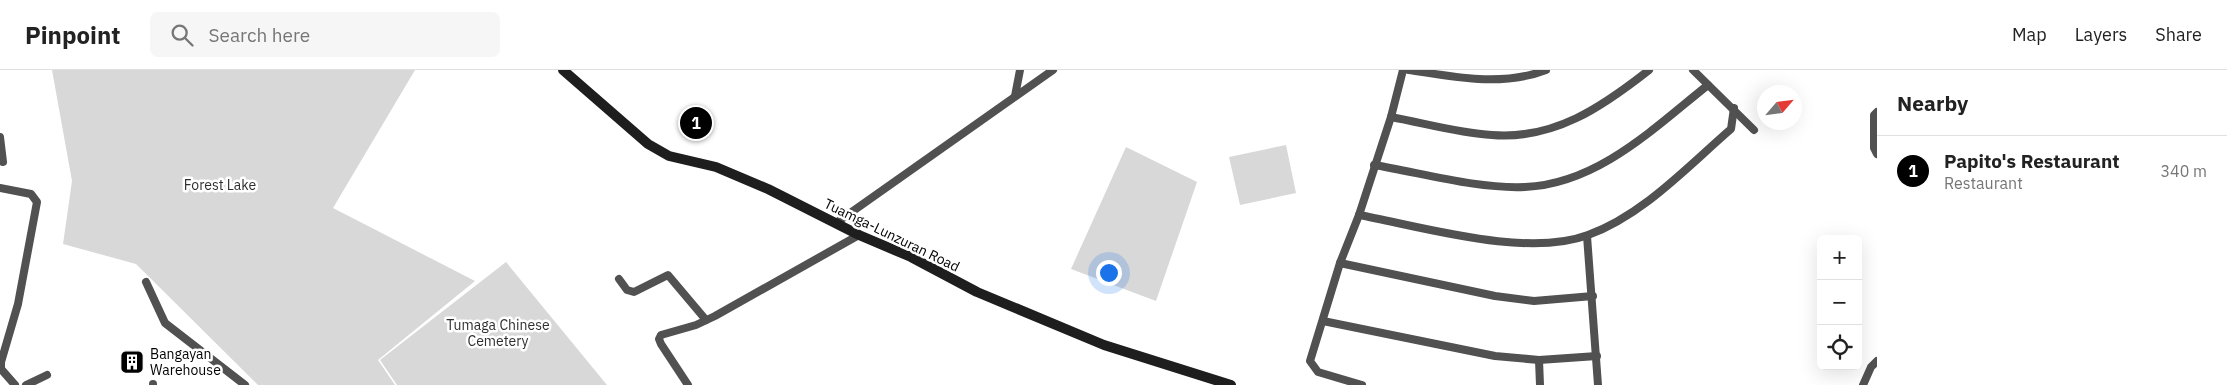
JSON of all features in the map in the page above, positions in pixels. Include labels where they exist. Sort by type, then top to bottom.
[{"type":"street","name":"Tuamga-Lunzuran Road","points":[[563,70],[648,144],[669,156],[716,167],[911,257],[978,292],[1104,345],[1231,385]]},
{"type":"street","points":[[1016,96],[1020,70]]},
{"type":"street","points":[[836,223],[1053,70]]},
{"type":"street","points":[[1362,385],[1318,372],[1311,365],[1310,361],[1340,262],[1359,215],[1391,117],[1403,70]]},
{"type":"street","points":[[1409,70],[1464,78],[1487,79],[1512,79],[1546,70]]},
{"type":"street","points":[[1391,117],[1491,136],[1518,135],[1545,130],[1573,121],[1593,111],[1649,70]]},
{"type":"street","points":[[1693,70],[1734,108],[1754,130]]},
{"type":"street","points":[[1374,165],[1492,186],[1526,187],[1552,183],[1579,175],[1620,153],[1708,85]]},
{"type":"street","points":[[1359,215],[1506,243],[1534,244],[1587,236],[1632,212],[1731,129],[1734,108]]},
{"type":"street","points":[[1877,112],[1874,115],[1874,148],[1877,154]]},
{"type":"street","points":[[0,137],[3,162]]},
{"type":"street","points":[[0,188],[30,194],[36,202],[18,304],[1,362],[1,369],[15,385]]},
{"type":"street","points":[[688,385],[659,339],[666,333],[706,320],[860,235]]},
{"type":"street","points":[[1587,236],[1593,296],[1598,385]]},
{"type":"street","points":[[1340,262],[1495,296],[1534,301],[1593,296]]},
{"type":"street","points":[[619,280],[628,290],[634,292],[668,275],[706,320]]},
{"type":"street","points":[[146,282],[165,323],[245,385]]},
{"type":"street","points":[[1323,321],[1495,356],[1539,360],[1596,356]]},
{"type":"street","points":[[1539,360],[1540,385]]},
{"type":"street","points":[[1863,385],[1877,361]]},
{"type":"street","points":[[26,385],[47,375]]},
{"type":"green space","name":"Forest Lake","points":[[52,70],[415,70],[333,208],[475,281],[378,360],[395,385],[258,385],[136,264],[63,244],[72,181]]},
{"type":"green space","points":[[1286,145],[1296,193],[1240,205],[1229,157]]},
{"type":"green space","points":[[1126,147],[1197,182],[1156,301],[1071,269]]},
{"type":"green space","name":"Tumaga Chinese Cemetery","points":[[506,262],[607,385],[397,385],[380,360]]},
{"type":"place","name":"Papito's Restaurant","points":[[696,123]]},
{"type":"place","name":"Bangayan Warehouse","points":[[132,362]]}]
